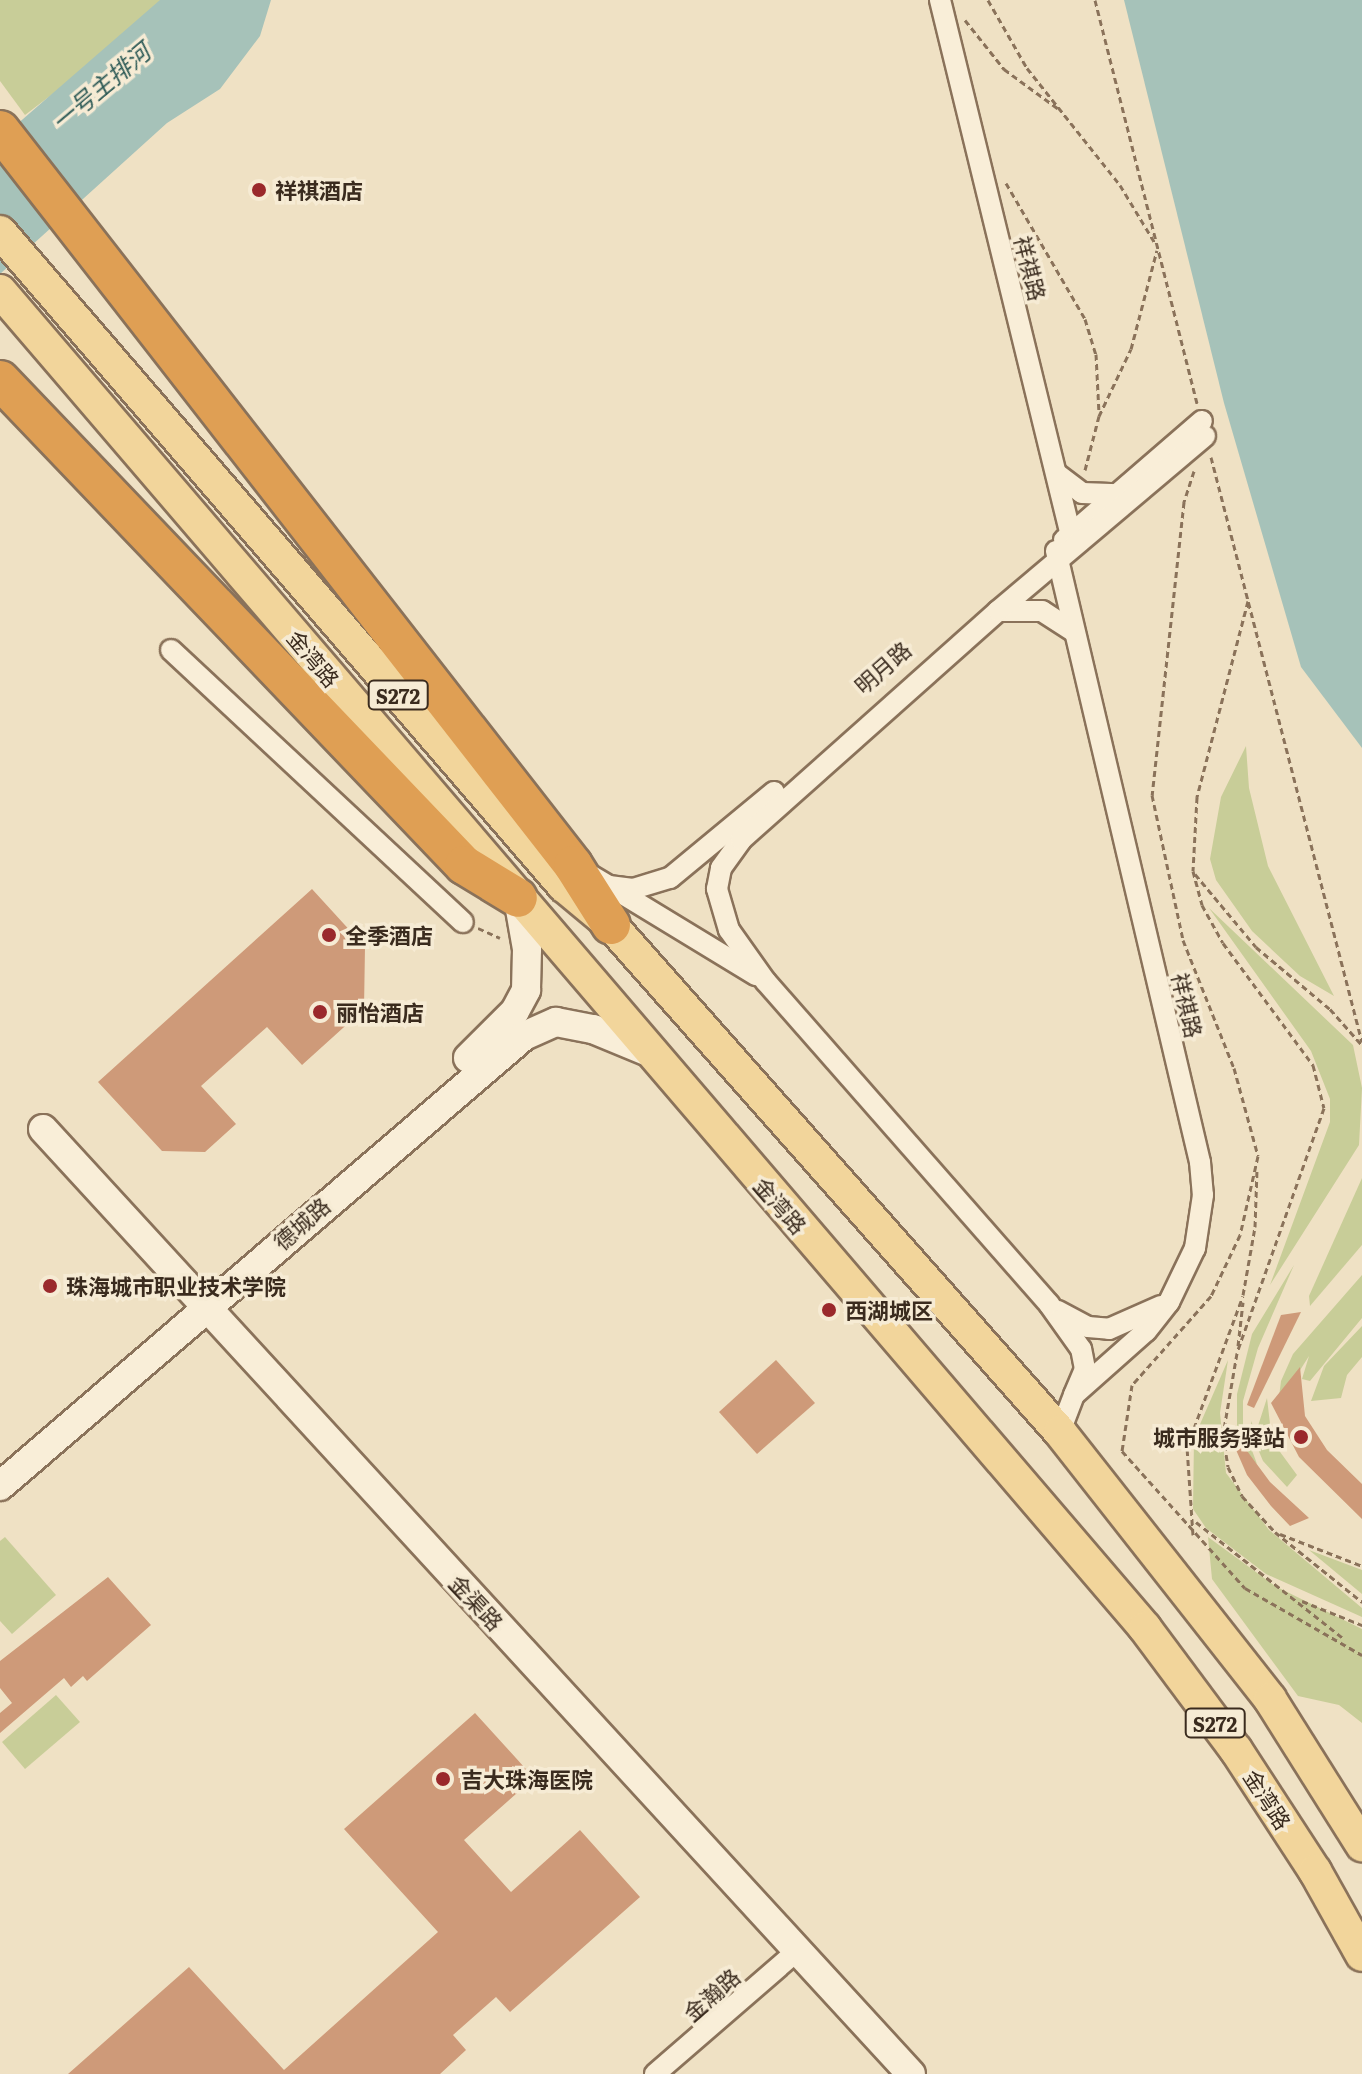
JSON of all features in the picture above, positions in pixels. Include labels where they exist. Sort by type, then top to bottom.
[{"type":"highway","points":[[0,130],[105,270],[573,865],[611,925]]},
{"type":"highway","points":[[0,380],[464,865],[518,898]]},
{"type":"main road","name":"金湾路","points":[[0,232],[564,886],[611,925],[1060,1432],[1270,1699],[1362,1845]]},
{"type":"main road","name":"金湾路","points":[[0,291],[646,1051],[1145,1628],[1244,1762],[1362,1955]]},
{"type":"street","name":"祥祺路","points":[[940,0],[1057,474],[1073,631],[1200,1162],[1203,1195],[1195,1248],[1169,1302],[1146,1331],[1074,1395],[1060,1432]]},
{"type":"street","name":"明月路","points":[[766,982],[721,911],[721,868],[741,840],[998,611],[1118,494],[1204,428]]},
{"type":"street","name":"明月路","points":[[609,886],[653,886],[686,869],[1204,428]]},
{"type":"street","points":[[1057,474],[1082,493],[1118,494]]},
{"type":"street","points":[[998,611],[1042,611],[1073,631]]},
{"type":"street","points":[[171,650],[463,922]]},
{"type":"street","points":[[573,865],[766,982],[1049,1304],[1085,1359],[1074,1395]]},
{"type":"street","points":[[493,1047],[526,990],[527,949],[518,898]]},
{"type":"street","points":[[493,1047],[556,1022],[593,1029],[646,1051]]},
{"type":"street","name":"德城路","points":[[0,1463],[199,1300],[493,1047]]},
{"type":"street","name":"金渠路","points":[[43,1129],[911,2074]]},
{"type":"street","name":"德城路","points":[[0,1486],[199,1300]]},
{"type":"street","points":[[1049,1304],[1088,1327],[1109,1329],[1129,1324],[1169,1302]]},
{"type":"street","name":"金瀚路","points":[[655,2074],[798,1950]]},
{"type":"path","points":[[988,0],[1027,68],[1066,115],[1157,246]]},
{"type":"path","points":[[1082,493],[1099,416],[1131,349],[1157,246],[1095,0]]},
{"type":"path","points":[[958,12],[1004,69],[1066,115]]},
{"type":"path","points":[[1002,177],[1085,319],[1096,354],[1099,416]]},
{"type":"path","points":[[1204,428],[1184,502],[1152,795],[1171,899],[1250,1113],[1257,1159],[1255,1227],[1223,1435],[1228,1467],[1242,1496],[1275,1532],[1362,1602]]},
{"type":"path","points":[[1237,1353],[1321,1130],[1323,1098],[1313,1065],[1223,943],[1202,905],[1193,871],[1197,797],[1248,601],[1362,1043]]},
{"type":"path","points":[[1193,871],[1264,955],[1330,1009],[1362,1043]]},
{"type":"path","points":[[463,922],[527,949]]},
{"type":"path","points":[[1257,1159],[1240,1235],[1228,1264],[1203,1307],[1132,1385],[1122,1451],[1193,1535],[1245,1588],[1347,1642]]},
{"type":"path","points":[[1193,1535],[1196,1522],[1187,1494],[1187,1447],[1243,1296]]},
{"type":"path","points":[[1196,1522],[1299,1600],[1362,1655]]},
{"type":"path","points":[[1275,1532],[1362,1566]]},
{"type":"path","points":[[1299,1600],[1362,1625]]},
{"type":"green space","points":[[0,0],[163,0],[130,35],[25,115],[0,81]]},
{"type":"green space","points":[[1246,746],[1249,788],[1268,866],[1334,996],[1300,976],[1252,931],[1216,880],[1210,859],[1221,797]]},
{"type":"green space","points":[[1209,908],[1353,1045],[1362,1088],[1359,1145],[1270,1285],[1330,1122],[1330,1099],[1311,1051]]},
{"type":"green space","points":[[1362,1178],[1362,1245],[1310,1306],[1309,1296]]},
{"type":"green space","points":[[1294,1265],[1258,1348],[1243,1401],[1243,1426],[1257,1464],[1237,1449],[1237,1394],[1252,1334]]},
{"type":"green space","points":[[1362,1275],[1362,1318],[1310,1381],[1302,1379],[1309,1356],[1278,1405],[1281,1381],[1293,1354]]},
{"type":"green space","points":[[1362,1326],[1362,1357],[1347,1375],[1341,1398],[1311,1401],[1324,1366]]},
{"type":"green space","points":[[1228,1360],[1220,1413],[1226,1473],[1269,1530],[1362,1608],[1362,1617],[1266,1574],[1206,1528],[1193,1509],[1194,1438]]},
{"type":"green space","points":[[1267,1398],[1272,1441],[1297,1475],[1287,1487],[1263,1461],[1252,1435],[1251,1421],[1256,1432]]},
{"type":"green space","points":[[5,1537],[56,1595],[12,1634],[0,1621],[0,1541]]},
{"type":"green space","points":[[1208,1537],[1275,1586],[1362,1629],[1362,1723],[1339,1705],[1298,1696],[1212,1579]]},
{"type":"green space","points":[[1309,1550],[1362,1570],[1362,1594]]},
{"type":"green space","points":[[56,1695],[80,1722],[25,1769],[2,1742]]},
{"type":"water","name":"一号主排河","points":[[160,0],[271,0],[260,36],[220,89],[167,123],[0,274],[0,139]]},
{"type":"water","points":[[1124,0],[1362,0],[1362,748],[1301,667],[1224,403]]},
{"type":"building","points":[[312,889],[365,947],[364,1009],[302,1065],[267,1027],[201,1086],[236,1124],[205,1152],[162,1151],[98,1082]]},
{"type":"building","points":[[1301,1312],[1254,1408],[1247,1405],[1281,1315]]},
{"type":"building","points":[[776,1360],[815,1403],[757,1454],[719,1412]]},
{"type":"building","name":"城市服务驿站","points":[[1300,1367],[1305,1416],[1327,1450],[1362,1484],[1362,1519],[1299,1457],[1271,1403]]},
{"type":"building","points":[[1239,1440],[1270,1482],[1309,1518],[1290,1526],[1271,1506],[1247,1475],[1233,1443]]},
{"type":"building","points":[[108,1577],[151,1625],[87,1681],[83,1676],[71,1687],[64,1678],[0,1733],[0,1713],[12,1703],[0,1688],[0,1661]]},
{"type":"building","points":[[475,1713],[534,1778],[464,1840],[511,1892],[580,1830],[640,1897],[510,2012],[496,1997],[453,2035],[466,2050],[440,2074],[68,2074],[189,1967],[284,2070],[438,1932],[344,1829]]},
{"type":"place","name":"祥祺酒店","points":[[259,190]]},
{"type":"place","name":"全季酒店","points":[[329,935]]},
{"type":"place","name":"丽怡酒店","points":[[320,1012]]},
{"type":"place","name":"珠海城市职业技术学院","points":[[50,1286]]},
{"type":"place","name":"西湖城区","points":[[829,1310]]},
{"type":"place","name":"城市服务驿站","points":[[1301,1437]]},
{"type":"place","name":"吉大珠海医院","points":[[443,1779]]}]
